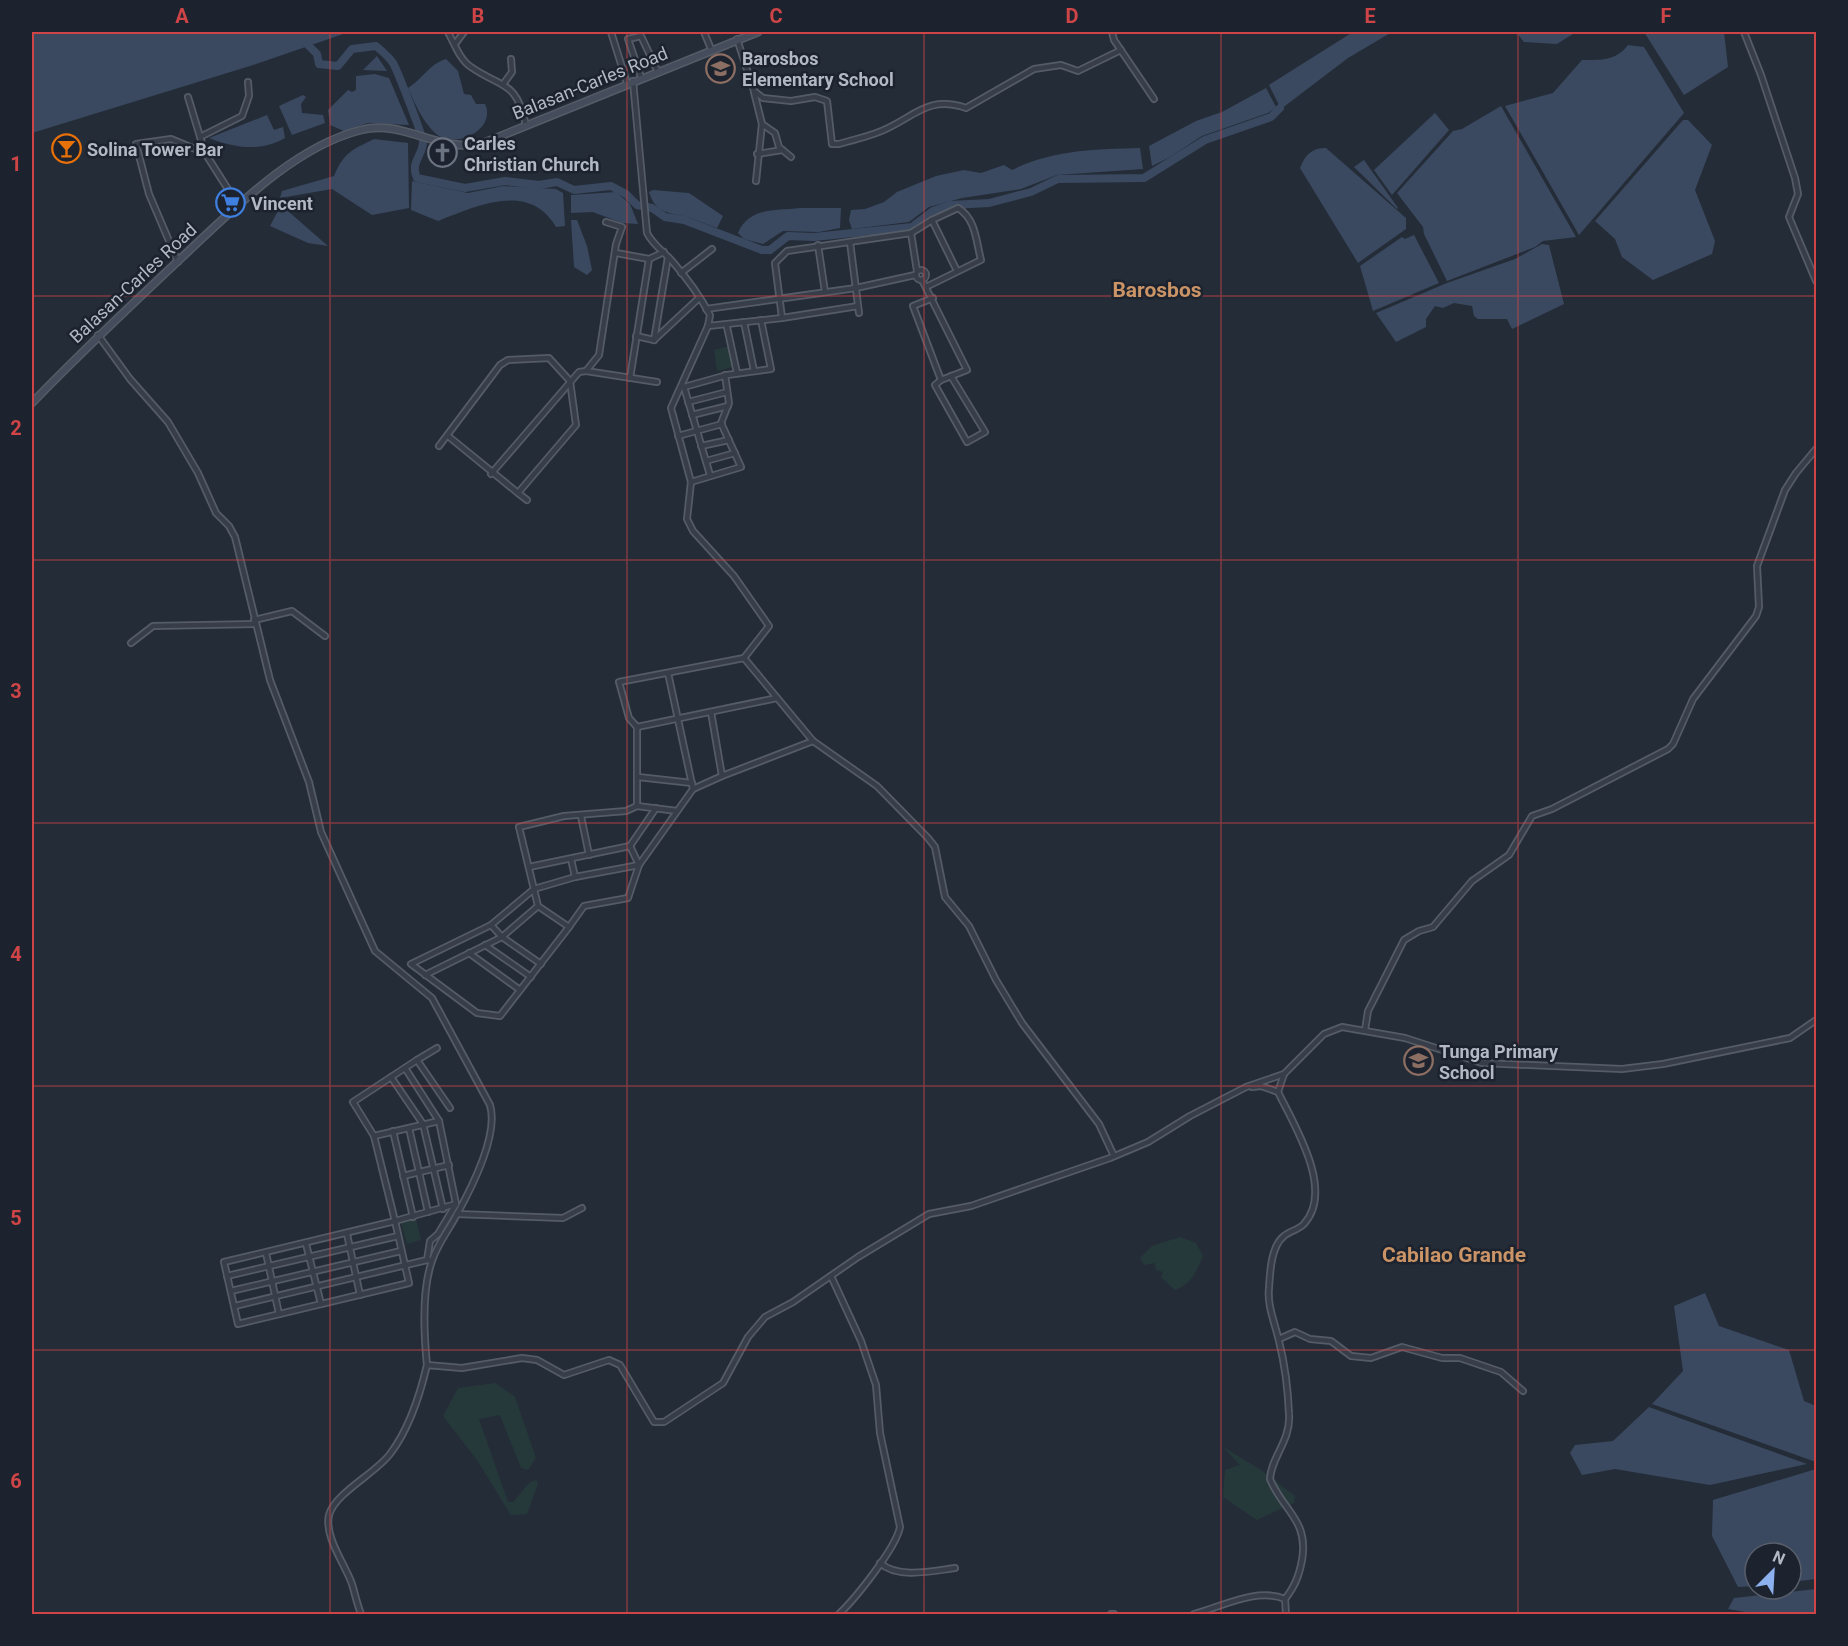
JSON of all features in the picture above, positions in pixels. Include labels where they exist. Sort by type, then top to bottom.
[{"type":"main road","name":"Balasan-Carles Road","points":[[32,403],[98,335],[238,205],[294,162],[347,134],[381,127],[465,147],[481,144],[657,70],[758,32]]},
{"type":"street","points":[[448,32],[471,67],[504,83],[522,106],[526,125]]},
{"type":"street","points":[[454,44],[464,32]]},
{"type":"street","points":[[611,32],[630,81],[647,233],[652,243],[681,273],[710,315],[708,326],[671,408],[691,482],[687,519],[693,531],[734,576],[769,626],[744,658],[619,682],[629,718],[637,728],[637,806]]},
{"type":"street","points":[[704,32],[711,49]]},
{"type":"street","points":[[1112,32],[1121,50],[1154,99]]},
{"type":"street","points":[[1744,32],[1761,75],[1795,178],[1798,194],[1789,217],[1816,281]]},
{"type":"street","points":[[641,77],[628,39],[641,34],[657,70]]},
{"type":"street","points":[[737,39],[762,124],[757,153],[756,181]]},
{"type":"street","points":[[754,91],[763,98],[791,100],[815,97],[827,101],[832,144],[839,144],[889,128],[906,116],[928,107],[949,103],[966,108],[1034,69],[1061,65],[1078,71],[1121,50]]},
{"type":"street","points":[[504,83],[512,72],[511,59]]},
{"type":"street","points":[[200,137],[242,116],[249,96],[248,82]]},
{"type":"street","points":[[188,97],[205,153],[238,205]]},
{"type":"street","points":[[762,124],[775,133],[782,150],[791,157]]},
{"type":"street","points":[[178,262],[149,194],[136,144],[171,139],[205,153]]},
{"type":"street","points":[[757,153],[782,150]]},
{"type":"street","points":[[782,318],[775,263],[787,251],[911,233],[958,208],[972,222],[981,260],[926,287]]},
{"type":"street","points":[[932,220],[957,271]]},
{"type":"street","points":[[586,371],[598,355],[616,244],[622,227],[606,222]]},
{"type":"street","points":[[911,233],[916,273],[933,298],[967,369],[951,376],[940,381],[935,385],[967,442],[985,432],[951,376]]},
{"type":"street","points":[[850,242],[859,313]]},
{"type":"street","points":[[818,245],[825,292]]},
{"type":"street","points":[[681,273],[712,249]]},
{"type":"street","points":[[616,253],[649,259],[666,255]]},
{"type":"street","points":[[654,340],[666,255]]},
{"type":"street","points":[[630,378],[649,259]]},
{"type":"street","points":[[706,309],[856,288],[916,273],[925,273],[922,280]]},
{"type":"street","points":[[654,340],[699,298]]},
{"type":"street","points":[[933,298],[913,306],[940,381]]},
{"type":"street","points":[[708,326],[782,318],[858,306]]},
{"type":"street","points":[[710,475],[684,387],[725,375],[771,369],[761,320]]},
{"type":"street","points":[[744,322],[754,372]]},
{"type":"street","points":[[727,327],[737,373]]},
{"type":"street","points":[[98,335],[130,380],[168,422],[198,473],[216,513],[229,526],[235,537],[270,680],[309,782],[321,832],[375,951],[432,998],[492,1112],[487,1145],[457,1214],[429,1260],[235,1306]]},
{"type":"street","points":[[636,336],[654,340]]},
{"type":"street","points":[[439,446],[500,365],[508,360],[549,358],[570,381],[576,425],[518,493]]},
{"type":"street","points":[[491,474],[579,372],[586,371],[657,382]]},
{"type":"street","points":[[691,482],[741,467],[722,424],[728,406],[725,375]]},
{"type":"street","points":[[688,402],[727,392]]},
{"type":"street","points":[[692,415],[728,406]]},
{"type":"street","points":[[678,436],[722,424]]},
{"type":"street","points":[[448,436],[491,474],[527,500]]},
{"type":"street","points":[[701,446],[729,440]]},
{"type":"street","points":[[1365,1030],[1372,1002],[1404,940],[1419,931],[1433,927],[1472,881],[1509,855],[1532,816],[1552,809],[1674,744],[1693,699],[1756,616],[1757,566],[1785,490],[1816,450]]},
{"type":"street","points":[[706,460],[735,453]]},
{"type":"street","points":[[131,643],[153,626],[255,622],[292,611],[325,636]]},
{"type":"street","points":[[744,658],[813,741],[877,786],[935,847],[945,897],[969,926],[996,980],[1022,1023],[1099,1124],[1114,1156]]},
{"type":"street","points":[[669,673],[693,789]]},
{"type":"street","points":[[637,728],[777,698]]},
{"type":"street","points":[[711,712],[722,776]]},
{"type":"street","points":[[411,964],[477,1013],[500,1016],[584,906],[628,898],[639,865],[693,789],[813,741]]},
{"type":"street","points":[[638,777],[692,783]]},
{"type":"street","points":[[569,927],[538,906],[519,827],[564,816],[626,811],[637,806],[678,811]]},
{"type":"street","points":[[529,867],[630,846],[656,808]]},
{"type":"street","points":[[581,816],[589,855]]},
{"type":"street","points":[[630,846],[639,865]]},
{"type":"street","points":[[571,859],[575,877]]},
{"type":"street","points":[[399,970],[491,925],[534,889],[575,877],[639,865]]},
{"type":"street","points":[[424,975],[502,937],[538,906]]},
{"type":"street","points":[[491,925],[502,937],[541,964]]},
{"type":"street","points":[[485,945],[531,976]]},
{"type":"street","points":[[469,953],[520,990]]},
{"type":"street","points":[[427,1365],[462,1368],[522,1358],[537,1360],[564,1375],[609,1360],[620,1365],[650,1416],[658,1423],[723,1383],[758,1323],[929,1214],[971,1206],[1148,1142],[1190,1116],[1246,1087],[1284,1074],[1330,1030],[1342,1027],[1365,1030],[1438,1047],[1482,1063],[1622,1069],[1654,1065],[1790,1038],[1816,1020]]},
{"type":"street","points":[[437,1048],[353,1102],[374,1136],[395,1221],[409,1283],[238,1324],[224,1262],[348,1234],[395,1221],[413,1217],[428,1212],[443,1209],[456,1204]]},
{"type":"street","points":[[417,1060],[450,1108]]},
{"type":"street","points":[[361,1614],[351,1582],[337,1556],[329,1516],[334,1503],[373,1472],[399,1442],[419,1394],[427,1365],[426,1318],[430,1241],[438,1234],[456,1204],[439,1121],[405,1068]]},
{"type":"street","points":[[1278,1092],[1284,1074]]},
{"type":"street","points":[[391,1077],[423,1124],[443,1209]]},
{"type":"street","points":[[1246,1087],[1262,1086],[1278,1092],[1300,1135],[1314,1178],[1313,1200],[1306,1220],[1279,1241],[1273,1258],[1269,1304],[1279,1339],[1287,1385],[1290,1425],[1270,1479],[1300,1526],[1304,1543],[1298,1581],[1285,1599],[1286,1614]]},
{"type":"street","points":[[374,1136],[439,1121]]},
{"type":"street","points":[[409,1128],[428,1212]]},
{"type":"street","points":[[393,1131],[413,1217]]},
{"type":"street","points":[[403,1176],[449,1165]]},
{"type":"street","points":[[457,1214],[563,1218],[582,1208]]},
{"type":"street","points":[[348,1234],[360,1295]]},
{"type":"street","points":[[227,1276],[398,1236]]},
{"type":"street","points":[[306,1244],[321,1304]]},
{"type":"street","points":[[231,1291],[401,1251]]},
{"type":"street","points":[[266,1254],[279,1314]]},
{"type":"street","points":[[831,1276],[861,1341],[876,1385],[880,1433],[900,1527],[898,1537],[880,1563],[839,1614]]},
{"type":"street","points":[[1279,1339],[1294,1332],[1310,1339],[1324,1338],[1351,1356],[1371,1358],[1402,1347],[1442,1358],[1460,1358],[1501,1372],[1523,1390]]},
{"type":"street","points":[[880,1563],[888,1570],[916,1572],[955,1569]]},
{"type":"street","points":[[1194,1614],[1273,1593],[1285,1599]]},
{"type":"shaded area","points":[[729,346],[733,367],[717,371],[714,350]]},
{"type":"shaded area","points":[[416,1219],[421,1240],[407,1244],[401,1223]]},
{"type":"shaded area","points":[[1180,1237],[1196,1243],[1203,1256],[1189,1281],[1175,1290],[1161,1277],[1163,1272],[1156,1270],[1155,1263],[1144,1265],[1140,1258],[1152,1246]]},
{"type":"shaded area","points":[[495,1383],[515,1397],[536,1458],[528,1470],[521,1468],[500,1415],[479,1419],[508,1502],[513,1502],[530,1482],[536,1480],[538,1484],[527,1514],[511,1515],[477,1460],[443,1416],[458,1388]]},
{"type":"shaded area","points":[[1223,1447],[1258,1468],[1295,1496],[1294,1503],[1257,1520],[1223,1497],[1225,1470],[1240,1465]]},
{"type":"water","points":[[32,32],[349,32],[250,66],[32,133]]},
{"type":"water","points":[[1353,32],[1392,32],[1348,58],[1281,109],[1269,85]]},
{"type":"water","points":[[1516,32],[1576,32],[1557,44],[1524,42]]},
{"type":"water","points":[[1644,32],[1724,32],[1728,67],[1684,95]]},
{"type":"water","points":[[1628,45],[1644,47],[1684,113],[1579,235],[1505,106],[1553,93],[1582,60],[1613,57]]},
{"type":"water","points":[[377,56],[387,71],[363,70]]},
{"type":"water","points":[[446,59],[458,71],[464,94],[471,95],[476,104],[485,104],[487,113],[480,129],[472,135],[453,140],[443,138],[431,129],[416,106],[408,88],[431,68]]},
{"type":"water","points":[[375,74],[389,78],[409,125],[368,123],[344,131],[330,125],[328,110],[348,90],[352,92],[356,90],[356,76]]},
{"type":"water","points":[[1266,88],[1276,107],[1268,113],[1202,136],[1152,166],[1149,146],[1196,121],[1222,112]]},
{"type":"water","points":[[303,95],[306,97],[301,104],[302,113],[323,115],[325,123],[292,135],[279,106]]},
{"type":"water","points":[[1501,106],[1576,237],[1543,241],[1535,247],[1447,281],[1424,234],[1423,227],[1397,193],[1453,131],[1462,129]]},
{"type":"water","points":[[1435,113],[1449,130],[1392,195],[1374,170]]},
{"type":"water","points":[[267,115],[274,130],[283,127],[285,138],[267,145],[247,147],[209,138]]},
{"type":"water","points":[[1683,120],[1688,120],[1712,145],[1695,190],[1715,241],[1712,254],[1653,280],[1622,257],[1615,239],[1595,221]]},
{"type":"water","points":[[374,139],[408,143],[409,208],[372,215],[332,189],[280,198],[282,191],[334,176],[349,153]]},
{"type":"water","points":[[1140,148],[1143,169],[1057,175],[1021,189],[962,198],[929,207],[909,222],[852,229],[849,220],[851,210],[865,209],[884,202],[897,192],[936,176],[964,170],[981,173],[1004,165],[1012,170],[1043,158],[1074,152]]},
{"type":"water","points":[[1326,148],[1406,218],[1406,229],[1358,263],[1300,168],[1309,153],[1316,149]]},
{"type":"water","points":[[1364,160],[1398,208],[1397,209],[1354,167]]},
{"type":"water","points":[[412,181],[468,193],[503,186],[556,189],[563,193],[565,226],[556,227],[545,213],[532,205],[517,201],[485,204],[438,221],[411,210]]},
{"type":"water","points":[[653,190],[689,193],[723,216],[717,228],[665,211],[660,209],[652,199],[649,192]]},
{"type":"water","points":[[616,192],[630,204],[638,224],[622,223],[593,212],[571,213],[571,195]]},
{"type":"water","points":[[281,205],[328,246],[308,243],[270,226]]},
{"type":"water","points":[[841,208],[840,228],[819,232],[783,231],[763,244],[744,239],[738,233],[743,225],[756,214],[772,210]]},
{"type":"water","points":[[571,220],[577,220],[587,246],[592,270],[587,275],[574,267]]},
{"type":"water","points":[[1414,235],[1439,283],[1373,311],[1360,266],[1402,237],[1405,239]]},
{"type":"water","points":[[1542,244],[1549,245],[1564,304],[1512,329],[1507,319],[1478,319],[1474,316],[1472,306],[1454,303],[1443,308],[1435,306],[1426,319],[1426,327],[1396,342],[1376,313],[1447,283],[1515,259]]},
{"type":"water","points":[[1705,1293],[1719,1326],[1789,1350],[1804,1401],[1816,1406],[1816,1462],[1652,1404],[1683,1371],[1674,1306]]},
{"type":"water","points":[[1649,1407],[1807,1464],[1710,1485],[1615,1469],[1582,1475],[1570,1453],[1575,1445],[1613,1441]]},
{"type":"water","points":[[1816,1469],[1816,1579],[1803,1581],[1803,1541],[1743,1541],[1743,1587],[1738,1587],[1712,1536],[1713,1500]]},
{"type":"water","points":[[1816,1589],[1816,1614],[1757,1614],[1728,1609],[1734,1598],[1743,1597],[1743,1601],[1803,1601],[1803,1590]]},
{"type":"waterway","points":[[308,45],[317,54],[319,64],[338,66],[352,49],[376,46],[391,61],[405,90],[422,138],[422,148],[415,168],[417,178],[465,188],[505,181],[539,185],[557,182],[574,190],[611,186],[626,194],[637,205],[652,208],[665,217],[684,220],[762,250],[770,250],[788,236],[814,237],[912,227],[933,211],[950,205],[989,203],[1031,192],[1058,179],[1144,178],[1205,140],[1271,117],[1280,108]]},
{"type":"place","name":"Barosbos Elementary School","points":[[721,68]]},
{"type":"place","name":"Solina Tower Bar","points":[[66,149]]},
{"type":"place","name":"Carles Christian Church","points":[[443,153]]},
{"type":"place","name":"Vincent","points":[[230,203]]},
{"type":"place","name":"Tunga Primary School","points":[[1418,1061]]},
{"type":"district","name":"Barosbos","points":[[1157,290]]},
{"type":"district","name":"Cabilao Grande","points":[[1454,1255]]}]
